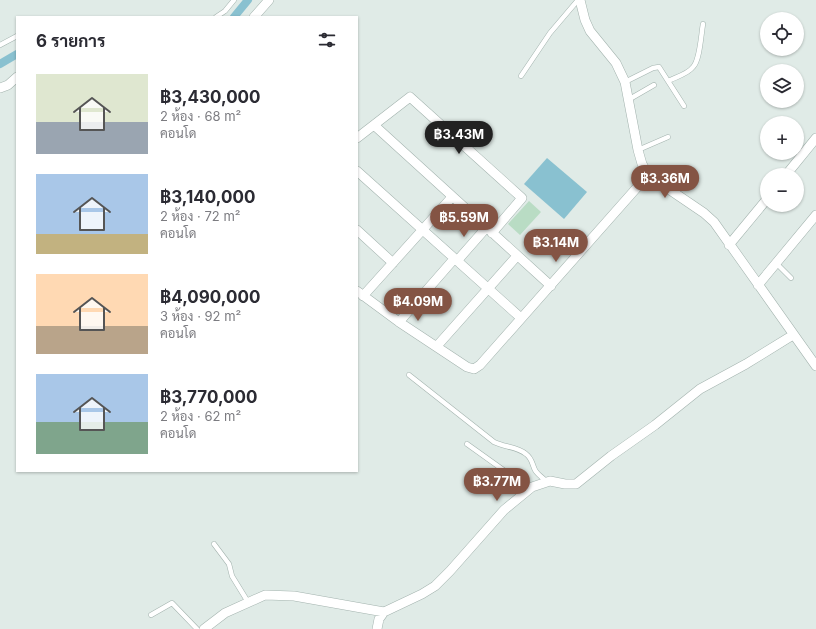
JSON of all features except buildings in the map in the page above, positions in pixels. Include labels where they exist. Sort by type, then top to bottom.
[{"type":"street","points":[[255,16],[269,0]]},
{"type":"street","points":[[579,0],[590,31],[616,63],[625,82],[627,101],[638,150],[642,164],[648,175],[704,213],[714,222],[816,366]]},
{"type":"street","points":[[0,88],[8,85],[16,78]]},
{"type":"street","points":[[358,137],[410,97],[522,198],[456,260],[399,322]]},
{"type":"street","points":[[374,126],[550,286]]},
{"type":"street","points":[[792,168],[816,138]]},
{"type":"street","points":[[358,172],[521,318]]},
{"type":"street","points":[[452,197],[393,263],[360,294],[467,367],[474,369],[480,365],[648,175]]},
{"type":"street","points":[[729,245],[760,207]]},
{"type":"street","points":[[758,285],[816,215]]},
{"type":"street","points":[[358,231],[393,263]]},
{"type":"street","points":[[437,346],[517,256]]},
{"type":"street","points":[[377,629],[379,620],[384,612],[422,594],[434,586],[450,571],[495,519],[530,489],[546,481],[571,485],[576,484],[700,389],[746,364],[793,335]]},
{"type":"street","points":[[204,629],[225,613],[265,595],[294,596],[384,612]]},
{"type":"lane","points":[[218,16],[225,11],[234,0]]},
{"type":"lane","points":[[520,76],[550,33],[579,0]]},
{"type":"lane","points":[[668,81],[688,72],[694,66],[697,60],[703,24]]},
{"type":"lane","points":[[0,45],[16,37]]},
{"type":"lane","points":[[625,82],[659,67],[684,106]]},
{"type":"lane","points":[[627,101],[654,85]]},
{"type":"lane","points":[[638,150],[668,137]]},
{"type":"lane","points":[[776,263],[791,278]]},
{"type":"lane","points":[[409,375],[494,442],[504,447],[516,449],[526,453],[532,460],[535,470],[546,481]]},
{"type":"lane","points":[[467,444],[530,489]]},
{"type":"lane","points":[[214,544],[229,564],[232,576],[248,602]]},
{"type":"lane","points":[[151,615],[172,603],[197,629]]},
{"type":"green space","points":[[529,201],[541,212],[520,235],[508,224]]},
{"type":"water","points":[[547,158],[587,192],[564,219],[524,184]]},
{"type":"waterway","points":[[235,16],[248,0]]},
{"type":"waterway","points":[[0,64],[16,55]]}]
